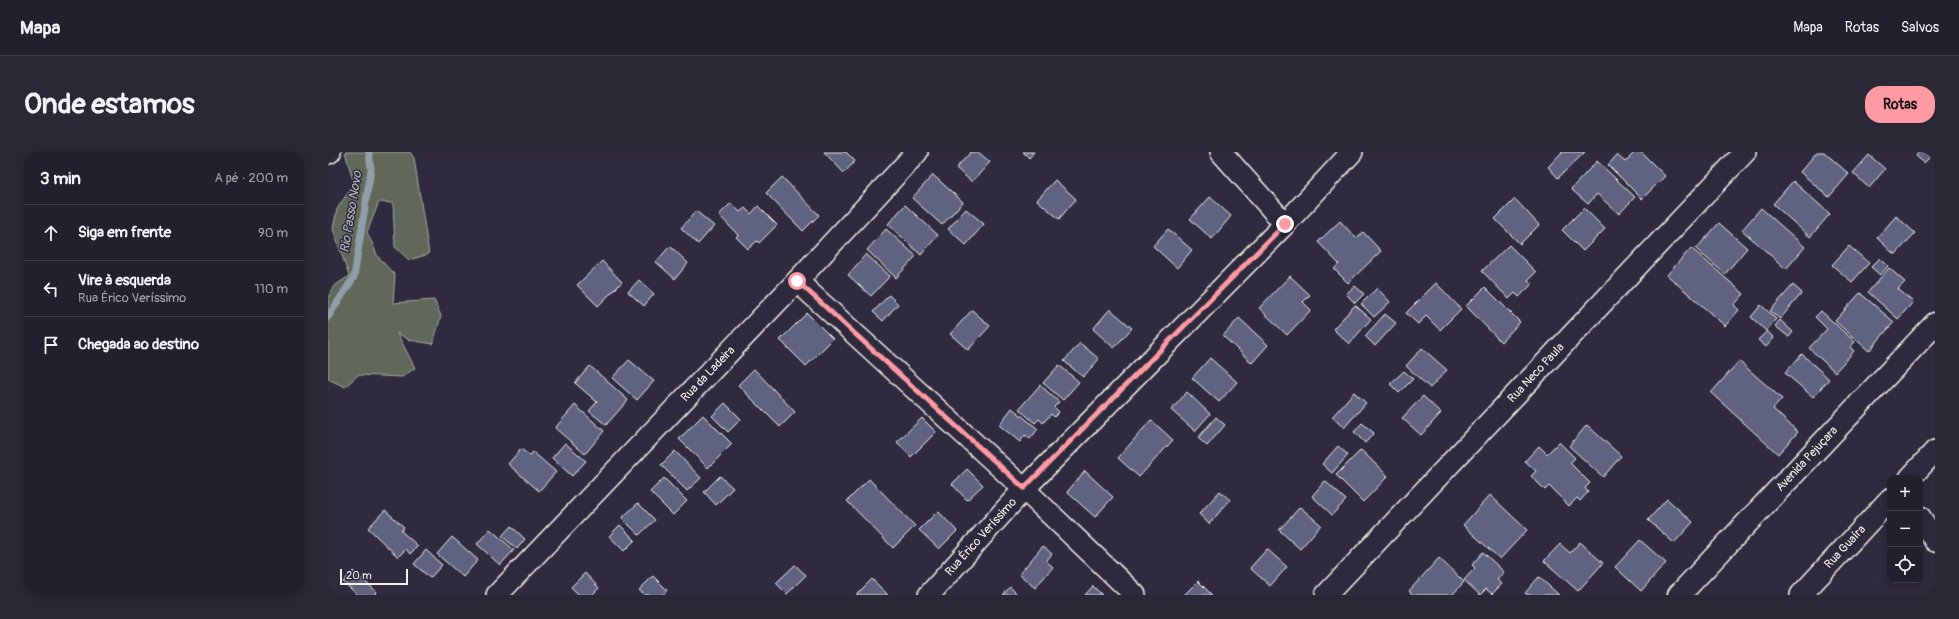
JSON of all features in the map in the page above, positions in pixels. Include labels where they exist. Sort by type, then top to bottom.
[{"type":"street","name":"Rua da Ladeira","points":[[497,595],[797,281],[917,152]]},
{"type":"street","points":[[1221,152],[1285,224]]},
{"type":"street","name":"Rua Érico Veríssimo","points":[[929,595],[1024,488],[1285,224],[1352,152]]},
{"type":"street","name":"Rua Neco Paula","points":[[1326,595],[1745,152]]},
{"type":"street","points":[[797,281],[1024,488],[1135,595]]},
{"type":"street","name":"Avenida Pejuçara","points":[[1679,595],[1935,324]]},
{"type":"street","points":[[1913,475],[1935,451]]},
{"type":"street","name":"Rua Guaíra","points":[[1801,595],[1887,502]]},
{"type":"street","points":[[1923,523],[1935,541]]},
{"type":"green space","points":[[345,152],[410,152],[414,158],[429,254],[409,260],[395,247],[393,203],[379,202],[367,232],[378,257],[395,275],[393,303],[434,300],[441,316],[433,344],[409,340],[397,333],[415,368],[402,377],[358,375],[345,387],[328,379],[328,298],[333,287],[349,276],[333,229],[337,209],[354,184]]},
{"type":"building","points":[[824,152],[846,152],[855,161],[844,173]]},
{"type":"building","points":[[971,152],[978,152],[990,162],[972,182],[956,168]]},
{"type":"building","points":[[1023,152],[1034,152],[1029,158]]},
{"type":"building","points":[[1562,152],[1585,152],[1558,178],[1548,167]]},
{"type":"building","points":[[1635,152],[1641,152],[1665,176],[1642,199],[1608,165],[1617,155],[1625,162]]},
{"type":"building","points":[[1817,152],[1824,152],[1849,174],[1829,197],[1800,172]]},
{"type":"building","points":[[1919,152],[1935,152],[1924,163],[1916,156]]},
{"type":"building","points":[[1869,155],[1885,169],[1869,188],[1853,173]]},
{"type":"building","points":[[1597,161],[1635,197],[1619,214],[1597,194],[1588,204],[1571,189]]},
{"type":"building","points":[[933,175],[963,202],[942,225],[912,198]]},
{"type":"building","points":[[782,177],[819,215],[803,231],[766,193]]},
{"type":"building","points":[[1055,180],[1076,199],[1059,219],[1037,200]]},
{"type":"building","points":[[1793,181],[1830,214],[1810,237],[1773,204]]},
{"type":"building","points":[[1210,197],[1231,216],[1212,239],[1190,219]]},
{"type":"building","points":[[1515,199],[1539,225],[1520,244],[1495,219]]},
{"type":"building","points":[[731,203],[740,212],[745,208],[751,214],[758,206],[777,225],[759,243],[757,241],[748,249],[736,237],[738,235],[719,215]]},
{"type":"building","points":[[905,205],[938,235],[921,255],[888,224]]},
{"type":"building","points":[[1584,208],[1605,229],[1583,251],[1562,230]]},
{"type":"building","points":[[1761,208],[1805,247],[1786,269],[1742,230]]},
{"type":"building","points":[[966,209],[984,224],[966,245],[948,229]]},
{"type":"building","points":[[696,211],[714,226],[698,244],[681,228]]},
{"type":"building","points":[[1896,216],[1915,233],[1895,255],[1877,238]]},
{"type":"building","points":[[1340,221],[1356,238],[1363,232],[1381,251],[1348,283],[1334,269],[1339,264],[1318,242]]},
{"type":"building","points":[[1719,223],[1747,248],[1725,274],[1696,249]]},
{"type":"building","points":[[886,229],[916,256],[896,278],[867,250]]},
{"type":"building","points":[[1168,229],[1192,250],[1177,268],[1153,246]]},
{"type":"building","points":[[1509,245],[1536,272],[1528,280],[1532,284],[1519,297],[1515,293],[1509,299],[1482,271]]},
{"type":"building","points":[[670,246],[688,263],[675,279],[656,262]]},
{"type":"building","points":[[1849,246],[1869,263],[1852,282],[1832,265]]},
{"type":"building","points":[[1691,248],[1744,294],[1734,305],[1739,310],[1725,326],[1667,275]]},
{"type":"building","points":[[866,254],[890,276],[871,296],[848,275]]},
{"type":"building","points":[[1880,258],[1888,266],[1880,275],[1871,267]]},
{"type":"building","points":[[602,261],[622,282],[598,306],[577,285]]},
{"type":"building","points":[[1889,268],[1905,282],[1898,289],[1913,302],[1898,319],[1868,292]]},
{"type":"building","points":[[1290,276],[1310,295],[1303,302],[1311,310],[1287,335],[1259,308]]},
{"type":"building","points":[[639,280],[654,294],[644,306],[628,292]]},
{"type":"building","points":[[1436,283],[1461,309],[1440,330],[1426,316],[1418,324],[1406,313]]},
{"type":"building","points":[[1793,285],[1802,293],[1780,319],[1770,311]]},
{"type":"building","points":[[1355,286],[1364,294],[1355,303],[1346,294]]},
{"type":"building","points":[[1485,287],[1520,322],[1501,342],[1466,306]]},
{"type":"building","points":[[1377,288],[1390,302],[1374,317],[1361,304]]},
{"type":"building","points":[[1860,293],[1894,322],[1869,351],[1835,321]]},
{"type":"building","points":[[889,295],[898,304],[883,321],[873,312]]},
{"type":"building","points":[[1355,305],[1371,319],[1349,344],[1333,329]]},
{"type":"building","points":[[1761,305],[1776,319],[1766,331],[1751,317]]},
{"type":"building","points":[[1110,309],[1132,328],[1114,348],[1093,329]]},
{"type":"building","points":[[972,310],[990,326],[968,350],[950,334]]},
{"type":"building","points":[[1821,311],[1855,342],[1850,347],[1854,351],[1835,372],[1809,348],[1827,329],[1815,317]]},
{"type":"building","points":[[807,313],[833,339],[806,366],[780,340]]},
{"type":"building","points":[[1385,314],[1396,323],[1375,346],[1365,336]]},
{"type":"building","points":[[1239,318],[1268,345],[1252,363],[1223,336]]},
{"type":"building","points":[[1780,320],[1793,332],[1789,337],[1775,326]]},
{"type":"building","points":[[1767,331],[1774,338],[1766,347],[1758,340]]},
{"type":"building","points":[[1080,343],[1099,359],[1083,377],[1064,361]]},
{"type":"building","points":[[1422,348],[1447,370],[1430,388],[1406,366]]},
{"type":"building","points":[[1802,354],[1829,379],[1813,397],[1785,373]]},
{"type":"building","points":[[1210,358],[1237,382],[1219,402],[1192,378]]},
{"type":"building","points":[[629,360],[654,381],[637,400],[612,378]]},
{"type":"building","points":[[1739,361],[1782,399],[1773,409],[1798,432],[1778,454],[1711,393]]},
{"type":"building","points":[[1059,365],[1079,382],[1063,400],[1043,383]]},
{"type":"building","points":[[590,366],[628,400],[606,425],[589,411],[597,402],[575,383]]},
{"type":"building","points":[[754,369],[795,412],[780,427],[738,385]]},
{"type":"building","points":[[1404,371],[1413,379],[1399,393],[1390,384]]},
{"type":"building","points":[[1040,385],[1059,402],[1054,407],[1059,412],[1054,417],[1051,414],[1043,423],[1039,419],[1035,423],[1019,409]]},
{"type":"building","points":[[1187,392],[1210,414],[1195,431],[1171,410]]},
{"type":"building","points":[[1354,392],[1366,403],[1344,428],[1332,417]]},
{"type":"building","points":[[1423,396],[1441,413],[1421,435],[1402,418]]},
{"type":"building","points":[[725,403],[741,419],[728,432],[712,416]]},
{"type":"building","points":[[575,405],[604,431],[585,454],[555,428]]},
{"type":"building","points":[[1012,408],[1038,429],[1030,439],[1025,435],[1020,442],[999,425]]},
{"type":"building","points":[[703,415],[732,444],[708,468],[679,439]]},
{"type":"building","points":[[1216,417],[1225,425],[1207,446],[1198,438]]},
{"type":"building","points":[[922,418],[936,432],[911,457],[897,442]]},
{"type":"building","points":[[1151,420],[1173,440],[1139,477],[1118,458]]},
{"type":"building","points":[[1362,423],[1374,433],[1365,443],[1354,432]]},
{"type":"building","points":[[1587,425],[1621,456],[1603,477],[1569,446]]},
{"type":"building","points":[[1559,442],[1575,458],[1570,463],[1590,483],[1585,488],[1588,492],[1580,501],[1577,498],[1569,506],[1549,486],[1545,490],[1531,476],[1536,471],[1525,461],[1539,446],[1547,454]]},
{"type":"building","points":[[565,443],[586,461],[572,476],[552,458]]},
{"type":"building","points":[[1338,446],[1348,455],[1332,473],[1322,464]]},
{"type":"building","points":[[521,449],[530,456],[533,452],[556,472],[539,491],[508,464]]},
{"type":"building","points":[[1361,450],[1388,476],[1363,502],[1336,475]]},
{"type":"building","points":[[675,451],[701,478],[687,491],[661,465]]},
{"type":"building","points":[[967,469],[983,485],[967,500],[952,484]]},
{"type":"building","points":[[1085,471],[1113,497],[1095,517],[1067,492]]},
{"type":"building","points":[[720,476],[733,488],[716,505],[704,492]]},
{"type":"building","points":[[664,478],[687,501],[673,515],[650,492]]},
{"type":"building","points":[[869,479],[915,526],[893,548],[847,501]]},
{"type":"building","points":[[1325,481],[1346,500],[1332,515],[1312,496]]},
{"type":"building","points":[[1220,491],[1230,500],[1209,524],[1199,514]]},
{"type":"building","points":[[1490,495],[1527,530],[1500,559],[1463,525]]},
{"type":"building","points":[[1667,499],[1693,522],[1674,543],[1648,520]]},
{"type":"building","points":[[638,503],[655,520],[639,535],[622,518]]},
{"type":"building","points":[[1300,507],[1321,525],[1300,549],[1279,530]]},
{"type":"building","points":[[385,510],[404,527],[401,531],[418,546],[410,554],[406,549],[398,557],[368,528]]},
{"type":"building","points":[[938,511],[957,531],[939,549],[919,530]]},
{"type":"building","points":[[620,525],[635,540],[624,551],[609,536]]},
{"type":"building","points":[[511,526],[525,539],[517,549],[502,536]]},
{"type":"building","points":[[490,529],[514,550],[500,565],[477,544]]},
{"type":"building","points":[[452,537],[478,560],[463,577],[437,554]]},
{"type":"building","points":[[1640,540],[1666,563],[1641,591],[1615,567]]},
{"type":"building","points":[[1580,542],[1603,563],[1578,591],[1544,561],[1560,544],[1570,553]]},
{"type":"building","points":[[1043,546],[1052,554],[1046,561],[1053,567],[1035,588],[1019,574]]},
{"type":"building","points":[[1267,549],[1287,567],[1270,586],[1250,568]]},
{"type":"building","points":[[426,550],[442,565],[430,578],[414,564]]},
{"type":"building","points":[[1483,552],[1504,572],[1497,580],[1502,584],[1492,594],[1486,589],[1480,595],[1464,580],[1475,568],[1472,565]]},
{"type":"building","points":[[1439,558],[1464,582],[1452,595],[1413,595],[1409,591]]},
{"type":"building","points":[[795,565],[806,575],[787,594],[776,583]]},
{"type":"building","points":[[353,571],[377,592],[374,595],[358,595],[343,582]]},
{"type":"building","points":[[585,573],[599,588],[592,595],[579,595],[571,587]]},
{"type":"building","points":[[653,576],[667,590],[663,595],[645,595],[639,590]]},
{"type":"building","points":[[1539,577],[1559,595],[1528,595],[1525,593]]},
{"type":"building","points":[[872,579],[888,595],[856,595]]},
{"type":"building","points":[[1198,581],[1212,595],[1184,595]]},
{"type":"building","points":[[1093,586],[1102,595],[1085,595]]},
{"type":"building","points":[[1010,587],[1018,595],[1003,595]]},
{"type":"waterway","name":"Rio Passo Novo","points":[[328,317],[354,277],[371,169],[369,152]]},
{"type":"route","points":[[797,281],[1024,488],[1285,224]]}]
